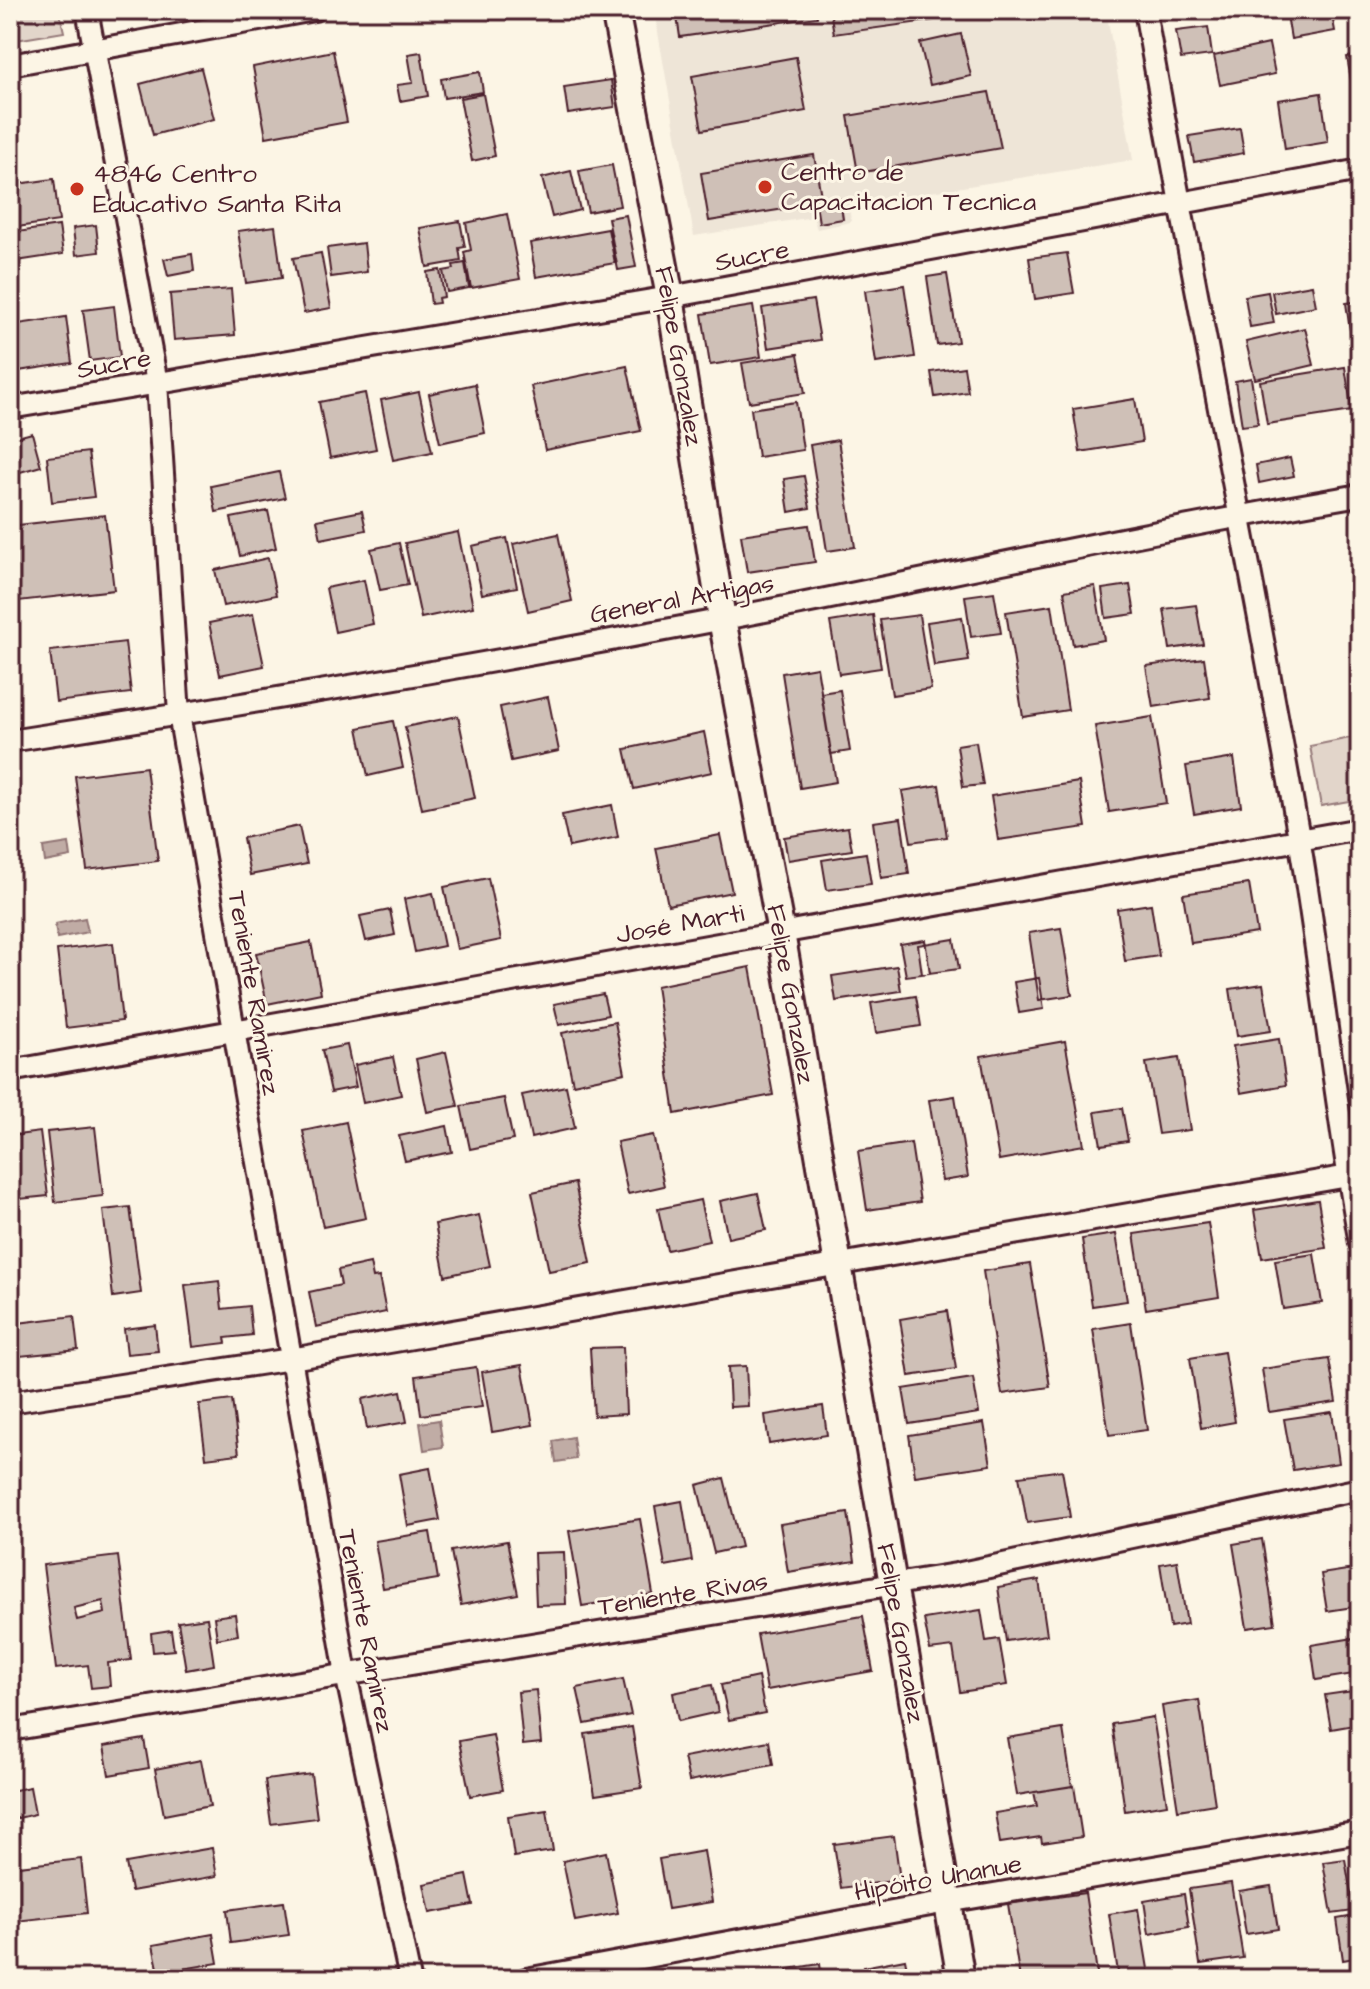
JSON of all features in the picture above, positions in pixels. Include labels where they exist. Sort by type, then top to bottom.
[{"type":"street","name":"Teniente Ramirez","points":[[87,10],[157,383],[179,714],[346,1674],[410,1979]]},
{"type":"street","points":[[10,65],[314,10]]},
{"type":"street","name":"Felipe Gonzalez","points":[[615,10],[670,297],[722,619],[781,933],[961,1979]]},
{"type":"street","points":[[1145,10],[1178,202],[1299,841],[1354,1175],[1360,1243]]},
{"type":"street","name":"Sucre","points":[[10,408],[670,297],[1360,170]]},
{"type":"street","name":"General Artigas","points":[[10,741],[722,619],[1238,515],[1360,495]]},
{"type":"street","name":"José Marti","points":[[10,1071],[1360,829]]},
{"type":"street","points":[[10,1402],[291,1359],[1354,1175]]},
{"type":"street","name":"Teniente Rivas","points":[[10,1730],[972,1571],[1360,1489]]},
{"type":"street","name":"Hipóito Unanue","points":[[526,1979],[947,1902],[1360,1832]]},
{"type":"shaded area","points":[[10,10],[59,10],[64,32],[10,41]]},
{"type":"shaded area","points":[[654,10],[1106,10],[1133,160],[849,205],[851,222],[817,229],[813,217],[694,236]]},
{"type":"shaded area","points":[[1360,736],[1360,799],[1321,806],[1310,746]]},
{"type":"shaded area","points":[[69,843],[71,857],[45,862],[43,847]]},
{"type":"shaded area","points":[[85,918],[88,932],[57,938],[55,924]]},
{"type":"shaded area","points":[[439,1420],[443,1447],[424,1450],[420,1423]]},
{"type":"shaded area","points":[[573,1437],[576,1459],[556,1462],[553,1441]]},
{"type":"building","points":[[676,10],[816,10],[817,17],[680,37]]},
{"type":"building","points":[[830,10],[956,10],[957,17],[834,34]]},
{"type":"building","points":[[1331,10],[1335,31],[1291,39],[1287,15]]},
{"type":"building","points":[[1208,27],[1212,55],[1181,59],[1176,31]]},
{"type":"building","points":[[961,34],[971,76],[930,85],[920,43]]},
{"type":"building","points":[[1269,44],[1275,74],[1220,85],[1214,56]]},
{"type":"building","points":[[333,51],[347,122],[266,137],[253,67]]},
{"type":"building","points":[[421,52],[428,96],[400,101],[397,85],[413,83],[408,54]]},
{"type":"building","points":[[1360,55],[1360,131],[1347,57]]},
{"type":"building","points":[[796,57],[806,111],[702,130],[692,76]]},
{"type":"building","points":[[201,68],[214,119],[153,135],[140,84]]},
{"type":"building","points":[[480,72],[483,92],[444,98],[441,79]]},
{"type":"building","points":[[611,80],[615,107],[568,114],[564,87]]},
{"type":"building","points":[[989,92],[1001,148],[858,173],[848,116]]},
{"type":"building","points":[[1321,93],[1328,142],[1285,149],[1278,100]]},
{"type":"building","points":[[483,94],[495,156],[472,161],[460,98]]},
{"type":"building","points":[[1240,128],[1244,153],[1194,162],[1189,136]]},
{"type":"building","points":[[814,155],[822,202],[840,199],[843,219],[819,223],[816,204],[709,221],[701,173]]},
{"type":"building","points":[[612,165],[620,206],[588,212],[579,171]]},
{"type":"building","points":[[571,171],[580,210],[552,217],[542,178]]},
{"type":"building","points":[[54,179],[59,221],[10,228],[10,185]]},
{"type":"building","points":[[507,214],[520,279],[471,288],[464,252],[471,250],[466,223]]},
{"type":"building","points":[[626,215],[636,267],[618,270],[608,218]]},
{"type":"building","points":[[460,221],[465,247],[459,248],[461,261],[427,267],[420,228]]},
{"type":"building","points":[[96,225],[99,252],[76,255],[73,228]]},
{"type":"building","points":[[59,226],[63,254],[10,262],[10,233]]},
{"type":"building","points":[[275,226],[282,278],[246,283],[238,231]]},
{"type":"building","points":[[608,229],[615,263],[536,277],[530,243]]},
{"type":"building","points":[[364,243],[367,272],[331,277],[327,248]]},
{"type":"building","points":[[321,253],[331,308],[304,313],[293,258]]},
{"type":"building","points":[[1067,253],[1074,293],[1035,299],[1029,258]]},
{"type":"building","points":[[192,254],[194,271],[168,276],[164,259]]},
{"type":"building","points":[[465,263],[469,288],[447,292],[443,271]]},
{"type":"building","points":[[440,270],[444,297],[438,298],[439,303],[431,304],[427,272]]},
{"type":"building","points":[[947,274],[958,342],[937,345],[927,277]]},
{"type":"building","points":[[904,285],[915,357],[876,363],[865,291]]},
{"type":"building","points":[[1312,285],[1316,306],[1276,314],[1272,292]]},
{"type":"building","points":[[231,289],[235,335],[174,340],[170,294]]},
{"type":"building","points":[[1268,292],[1274,323],[1250,327],[1245,296]]},
{"type":"building","points":[[813,300],[820,340],[768,348],[762,308]]},
{"type":"building","points":[[1360,301],[1360,357],[1354,358],[1346,303]]},
{"type":"building","points":[[114,306],[120,357],[90,361],[83,310]]},
{"type":"building","points":[[753,306],[761,357],[710,365],[702,314]]},
{"type":"building","points":[[66,317],[72,363],[18,371],[11,325]]},
{"type":"building","points":[[1305,328],[1314,365],[1255,379],[1246,342]]},
{"type":"building","points":[[798,354],[805,393],[749,402],[742,363]]},
{"type":"building","points":[[627,366],[641,431],[545,450],[531,386]]},
{"type":"building","points":[[964,367],[968,392],[935,397],[931,372]]},
{"type":"building","points":[[1345,367],[1352,411],[1267,424],[1260,381]]},
{"type":"building","points":[[1251,378],[1258,424],[1242,426],[1235,381]]},
{"type":"building","points":[[475,384],[485,433],[440,443],[429,394]]},
{"type":"building","points":[[419,392],[432,452],[393,460],[381,400]]},
{"type":"building","points":[[365,393],[376,449],[330,458],[319,402]]},
{"type":"building","points":[[1135,399],[1142,442],[1080,452],[1073,409]]},
{"type":"building","points":[[796,402],[803,450],[758,457],[751,409]]},
{"type":"building","points":[[32,433],[41,466],[10,475],[10,439]]},
{"type":"building","points":[[838,440],[855,547],[827,551],[810,445]]},
{"type":"building","points":[[88,452],[94,497],[52,502],[47,457]]},
{"type":"building","points":[[1290,458],[1294,476],[1259,483],[1256,465]]},
{"type":"building","points":[[279,472],[285,498],[216,512],[211,486]]},
{"type":"building","points":[[804,476],[810,508],[789,512],[784,479]]},
{"type":"building","points":[[268,511],[276,548],[240,556],[231,518]]},
{"type":"building","points":[[362,511],[366,530],[321,539],[317,520]]},
{"type":"building","points":[[105,515],[114,590],[10,602],[10,526]]},
{"type":"building","points":[[809,525],[815,562],[747,572],[741,535]]},
{"type":"building","points":[[458,532],[473,607],[421,618],[405,543]]},
{"type":"building","points":[[558,534],[572,601],[528,611],[513,544]]},
{"type":"building","points":[[507,538],[517,587],[482,594],[472,546]]},
{"type":"building","points":[[399,543],[408,585],[380,590],[371,549]]},
{"type":"building","points":[[268,558],[276,595],[223,606],[215,570]]},
{"type":"building","points":[[364,580],[373,624],[335,632],[326,588]]},
{"type":"building","points":[[1130,585],[1135,614],[1106,618],[1102,589]]},
{"type":"building","points":[[1095,586],[1104,640],[1073,645],[1064,591]]},
{"type":"building","points":[[994,592],[1001,633],[971,637],[965,596]]},
{"type":"building","points":[[1052,605],[1068,710],[1023,717],[1006,612]]},
{"type":"building","points":[[1196,605],[1203,644],[1170,649],[1164,609]]},
{"type":"building","points":[[253,614],[264,666],[220,675],[209,623]]},
{"type":"building","points":[[873,615],[881,668],[839,674],[830,622]]},
{"type":"building","points":[[919,615],[931,689],[892,695],[880,620]]},
{"type":"building","points":[[962,617],[969,661],[934,666],[927,622]]},
{"type":"building","points":[[125,642],[131,693],[56,702],[50,651]]},
{"type":"building","points":[[1204,658],[1210,698],[1153,707],[1146,666]]},
{"type":"building","points":[[817,667],[836,782],[800,788],[782,673]]},
{"type":"building","points":[[840,690],[850,751],[831,754],[821,693]]},
{"type":"building","points":[[548,697],[559,751],[511,761],[500,707]]},
{"type":"building","points":[[458,716],[475,798],[422,809],[405,727]]},
{"type":"building","points":[[1152,717],[1166,803],[1109,812],[1095,726]]},
{"type":"building","points":[[393,721],[403,768],[368,776],[358,728]]},
{"type":"building","points":[[704,732],[712,772],[634,789],[625,749]]},
{"type":"building","points":[[976,742],[983,785],[963,787],[957,745]]},
{"type":"building","points":[[1234,758],[1241,806],[1194,814],[1186,766]]},
{"type":"building","points":[[146,767],[158,861],[87,870],[75,776]]},
{"type":"building","points":[[1079,782],[1086,827],[998,840],[991,796]]},
{"type":"building","points":[[939,785],[947,837],[911,842],[902,791]]},
{"type":"building","points":[[612,805],[618,837],[569,847],[562,815]]},
{"type":"building","points":[[901,818],[909,874],[881,878],[873,822]]},
{"type":"building","points":[[299,826],[307,864],[250,875],[243,838]]},
{"type":"building","points":[[848,827],[852,850],[788,860],[784,837]]},
{"type":"building","points":[[720,835],[732,892],[668,905],[656,848]]},
{"type":"building","points":[[866,853],[871,884],[827,890],[822,860]]},
{"type":"building","points":[[488,878],[501,940],[457,949],[444,887]]},
{"type":"building","points":[[1249,884],[1257,933],[1191,943],[1183,894]]},
{"type":"building","points":[[433,893],[444,946],[415,952],[404,899]]},
{"type":"building","points":[[1151,904],[1159,956],[1125,961],[1117,909]]},
{"type":"building","points":[[390,910],[395,935],[366,941],[360,916]]},
{"type":"building","points":[[1061,928],[1072,995],[1039,1000],[1029,933]]},
{"type":"building","points":[[954,939],[959,969],[922,974],[918,945]]},
{"type":"building","points":[[925,940],[930,973],[906,976],[900,944]]},
{"type":"building","points":[[311,942],[321,993],[267,1004],[256,953]]},
{"type":"building","points":[[113,943],[122,1021],[66,1028],[57,950]]},
{"type":"building","points":[[897,966],[901,991],[836,1001],[832,976]]},
{"type":"building","points":[[750,967],[773,1095],[675,1114],[656,986]]},
{"type":"building","points":[[1039,978],[1044,1009],[1019,1013],[1014,982]]},
{"type":"building","points":[[1263,984],[1271,1031],[1237,1036],[1230,989]]},
{"type":"building","points":[[603,994],[608,1015],[559,1025],[554,1004]]},
{"type":"building","points":[[916,996],[921,1026],[876,1033],[871,1003]]},
{"type":"building","points":[[615,1022],[625,1073],[573,1084],[562,1033]]},
{"type":"building","points":[[1279,1039],[1286,1085],[1241,1093],[1233,1046]]},
{"type":"building","points":[[1065,1041],[1084,1145],[999,1160],[981,1056]]},
{"type":"building","points":[[347,1045],[356,1087],[331,1092],[322,1050]]},
{"type":"building","points":[[446,1052],[458,1106],[427,1112],[416,1059]]},
{"type":"building","points":[[393,1057],[401,1095],[363,1103],[355,1065]]},
{"type":"building","points":[[1179,1058],[1190,1130],[1158,1134],[1146,1063]]},
{"type":"building","points":[[566,1086],[575,1128],[531,1138],[522,1095]]},
{"type":"building","points":[[955,1096],[968,1177],[942,1181],[929,1100]]},
{"type":"building","points":[[504,1098],[513,1140],[470,1149],[461,1106]]},
{"type":"building","points":[[1122,1108],[1128,1141],[1101,1145],[1095,1112]]},
{"type":"building","points":[[346,1122],[366,1218],[323,1227],[303,1131]]},
{"type":"building","points":[[447,1126],[452,1152],[405,1161],[399,1136]]},
{"type":"building","points":[[95,1127],[103,1196],[55,1202],[47,1132]]},
{"type":"building","points":[[40,1132],[48,1196],[10,1200],[10,1136]]},
{"type":"building","points":[[653,1135],[664,1186],[628,1194],[617,1142]]},
{"type":"building","points":[[911,1143],[920,1202],[867,1210],[858,1151]]},
{"type":"building","points":[[575,1183],[591,1263],[549,1271],[532,1192]]},
{"type":"building","points":[[758,1193],[766,1230],[728,1238],[720,1201]]},
{"type":"building","points":[[700,1200],[709,1241],[667,1250],[658,1209]]},
{"type":"building","points":[[1318,1200],[1326,1248],[1262,1258],[1254,1210]]},
{"type":"building","points":[[130,1207],[141,1293],[113,1297],[103,1210]]},
{"type":"building","points":[[479,1215],[490,1266],[445,1276],[435,1224]]},
{"type":"building","points":[[1208,1223],[1219,1297],[1146,1309],[1134,1234]]},
{"type":"building","points":[[1116,1234],[1127,1301],[1092,1306],[1082,1239]]},
{"type":"building","points":[[1314,1254],[1322,1303],[1283,1309],[1275,1260]]},
{"type":"building","points":[[370,1263],[373,1278],[379,1277],[386,1312],[316,1327],[309,1292],[341,1285],[338,1270]]},
{"type":"building","points":[[1030,1264],[1050,1387],[1002,1394],[983,1271]]},
{"type":"building","points":[[219,1281],[222,1309],[249,1306],[252,1335],[225,1338],[226,1343],[193,1347],[185,1285]]},
{"type":"building","points":[[947,1311],[956,1369],[909,1376],[900,1319]]},
{"type":"building","points":[[74,1316],[78,1350],[10,1357],[10,1324]]},
{"type":"building","points":[[1131,1323],[1147,1430],[1109,1435],[1093,1329]]},
{"type":"building","points":[[155,1325],[158,1351],[127,1354],[124,1329]]},
{"type":"building","points":[[623,1347],[626,1414],[594,1416],[590,1348]]},
{"type":"building","points":[[1224,1352],[1235,1422],[1201,1428],[1190,1358]]},
{"type":"building","points":[[1329,1359],[1336,1402],[1269,1412],[1262,1369]]},
{"type":"building","points":[[522,1365],[533,1425],[492,1432],[482,1372]]},
{"type":"building","points":[[746,1366],[748,1406],[730,1407],[728,1367]]},
{"type":"building","points":[[476,1367],[482,1407],[421,1415],[416,1376]]},
{"type":"building","points":[[973,1378],[979,1413],[909,1424],[903,1389]]},
{"type":"building","points":[[401,1391],[407,1422],[367,1429],[362,1399]]},
{"type":"building","points":[[232,1400],[239,1454],[206,1458],[199,1404]]},
{"type":"building","points":[[823,1406],[827,1435],[769,1444],[765,1415]]},
{"type":"building","points":[[1332,1412],[1339,1463],[1293,1470],[1284,1419]]},
{"type":"building","points":[[984,1423],[991,1465],[915,1476],[909,1435]]},
{"type":"building","points":[[430,1468],[440,1520],[408,1526],[399,1474]]},
{"type":"building","points":[[1062,1470],[1070,1517],[1027,1523],[1019,1476]]},
{"type":"building","points":[[724,1478],[741,1547],[714,1553],[697,1485]]},
{"type":"building","points":[[682,1501],[692,1561],[665,1566],[655,1506]]},
{"type":"building","points":[[848,1513],[855,1561],[788,1572],[780,1524]]},
{"type":"building","points":[[640,1519],[653,1594],[582,1606],[569,1531]]},
{"type":"building","points":[[430,1532],[438,1579],[383,1588],[375,1541]]},
{"type":"building","points":[[1262,1539],[1275,1624],[1247,1628],[1233,1544]]},
{"type":"building","points":[[507,1541],[518,1594],[461,1605],[451,1551]]},
{"type":"building","points":[[564,1552],[566,1604],[536,1605],[534,1553]]},
{"type":"building","points":[[118,1556],[131,1660],[108,1663],[110,1686],[91,1688],[88,1665],[56,1669],[43,1565]],"holes":[[[103,1601],[105,1613],[77,1620],[74,1608]]]},
{"type":"building","points":[[1177,1561],[1187,1624],[1170,1627],[1160,1564]]},
{"type":"building","points":[[1360,1568],[1360,1606],[1327,1611],[1321,1574]]},
{"type":"building","points":[[1039,1580],[1047,1635],[1006,1641],[998,1587]]},
{"type":"building","points":[[981,1610],[986,1641],[999,1639],[1007,1685],[960,1692],[953,1647],[930,1650],[924,1619]]},
{"type":"building","points":[[235,1614],[238,1635],[217,1639],[214,1617]]},
{"type":"building","points":[[863,1616],[873,1671],[767,1690],[757,1634]]},
{"type":"building","points":[[207,1618],[214,1665],[186,1670],[178,1622]]},
{"type":"building","points":[[171,1630],[174,1650],[153,1652],[151,1633]]},
{"type":"building","points":[[1360,1637],[1360,1673],[1316,1680],[1311,1645]]},
{"type":"building","points":[[758,1677],[765,1713],[729,1720],[721,1685]]},
{"type":"building","points":[[623,1679],[631,1715],[585,1724],[577,1688]]},
{"type":"building","points":[[712,1685],[718,1712],[678,1721],[673,1693]]},
{"type":"building","points":[[536,1690],[541,1743],[523,1745],[518,1692]]},
{"type":"building","points":[[1360,1690],[1360,1724],[1331,1729],[1325,1695]]},
{"type":"building","points":[[1199,1700],[1215,1804],[1178,1810],[1162,1706]]},
{"type":"building","points":[[1153,1717],[1167,1804],[1125,1811],[1112,1724]]},
{"type":"building","points":[[632,1727],[642,1788],[595,1795],[585,1734]]},
{"type":"building","points":[[1063,1729],[1072,1786],[1017,1795],[1007,1738]]},
{"type":"building","points":[[1360,1730],[1360,1783],[1359,1783],[1351,1731]]},
{"type":"building","points":[[493,1735],[503,1790],[470,1796],[459,1741]]},
{"type":"building","points":[[144,1739],[149,1768],[109,1775],[104,1746]]},
{"type":"building","points":[[769,1741],[773,1765],[689,1781],[684,1757]]},
{"type":"building","points":[[201,1760],[210,1806],[164,1815],[155,1769]]},
{"type":"building","points":[[311,1774],[317,1818],[271,1824],[265,1780]]},
{"type":"building","points":[[1074,1786],[1082,1837],[1042,1843],[1041,1837],[1000,1843],[995,1813],[1037,1806],[1034,1792]]},
{"type":"building","points":[[30,1787],[35,1814],[10,1820],[10,1791]]},
{"type":"building","points":[[547,1810],[553,1851],[514,1857],[508,1816]]},
{"type":"building","points":[[894,1836],[900,1880],[841,1888],[834,1844]]},
{"type":"building","points":[[212,1848],[217,1876],[131,1891],[126,1863]]},
{"type":"building","points":[[704,1851],[712,1902],[668,1909],[659,1859]]},
{"type":"building","points":[[606,1852],[618,1913],[575,1921],[563,1861]]},
{"type":"building","points":[[81,1859],[87,1913],[16,1921],[10,1867]]},
{"type":"building","points":[[1345,1859],[1354,1911],[1332,1914],[1323,1862]]},
{"type":"building","points":[[467,1875],[473,1905],[430,1913],[424,1884]]},
{"type":"building","points":[[1231,1883],[1243,1958],[1200,1964],[1189,1889]]},
{"type":"building","points":[[1271,1886],[1278,1929],[1246,1934],[1239,1891]]},
{"type":"building","points":[[1085,1893],[1098,1979],[1020,1979],[1008,1904]]},
{"type":"building","points":[[1184,1894],[1189,1927],[1149,1934],[1144,1901]]},
{"type":"building","points":[[284,1902],[289,1935],[231,1943],[227,1910]]},
{"type":"building","points":[[1138,1909],[1149,1975],[1119,1979],[1109,1914]]},
{"type":"building","points":[[1360,1915],[1360,1957],[1343,1960],[1337,1919]]},
{"type":"building","points":[[213,1934],[218,1963],[159,1973],[153,1945]]},
{"type":"building","points":[[905,1959],[909,1979],[865,1979],[863,1967]]},
{"type":"building","points":[[820,1964],[822,1979],[789,1979],[788,1969]]},
{"type":"place","name":"Centro de Capacitacion Tecnica","points":[[765,187]]},
{"type":"place","name":"4846 Centro Educativo Santa Rita","points":[[77,189]]}]
